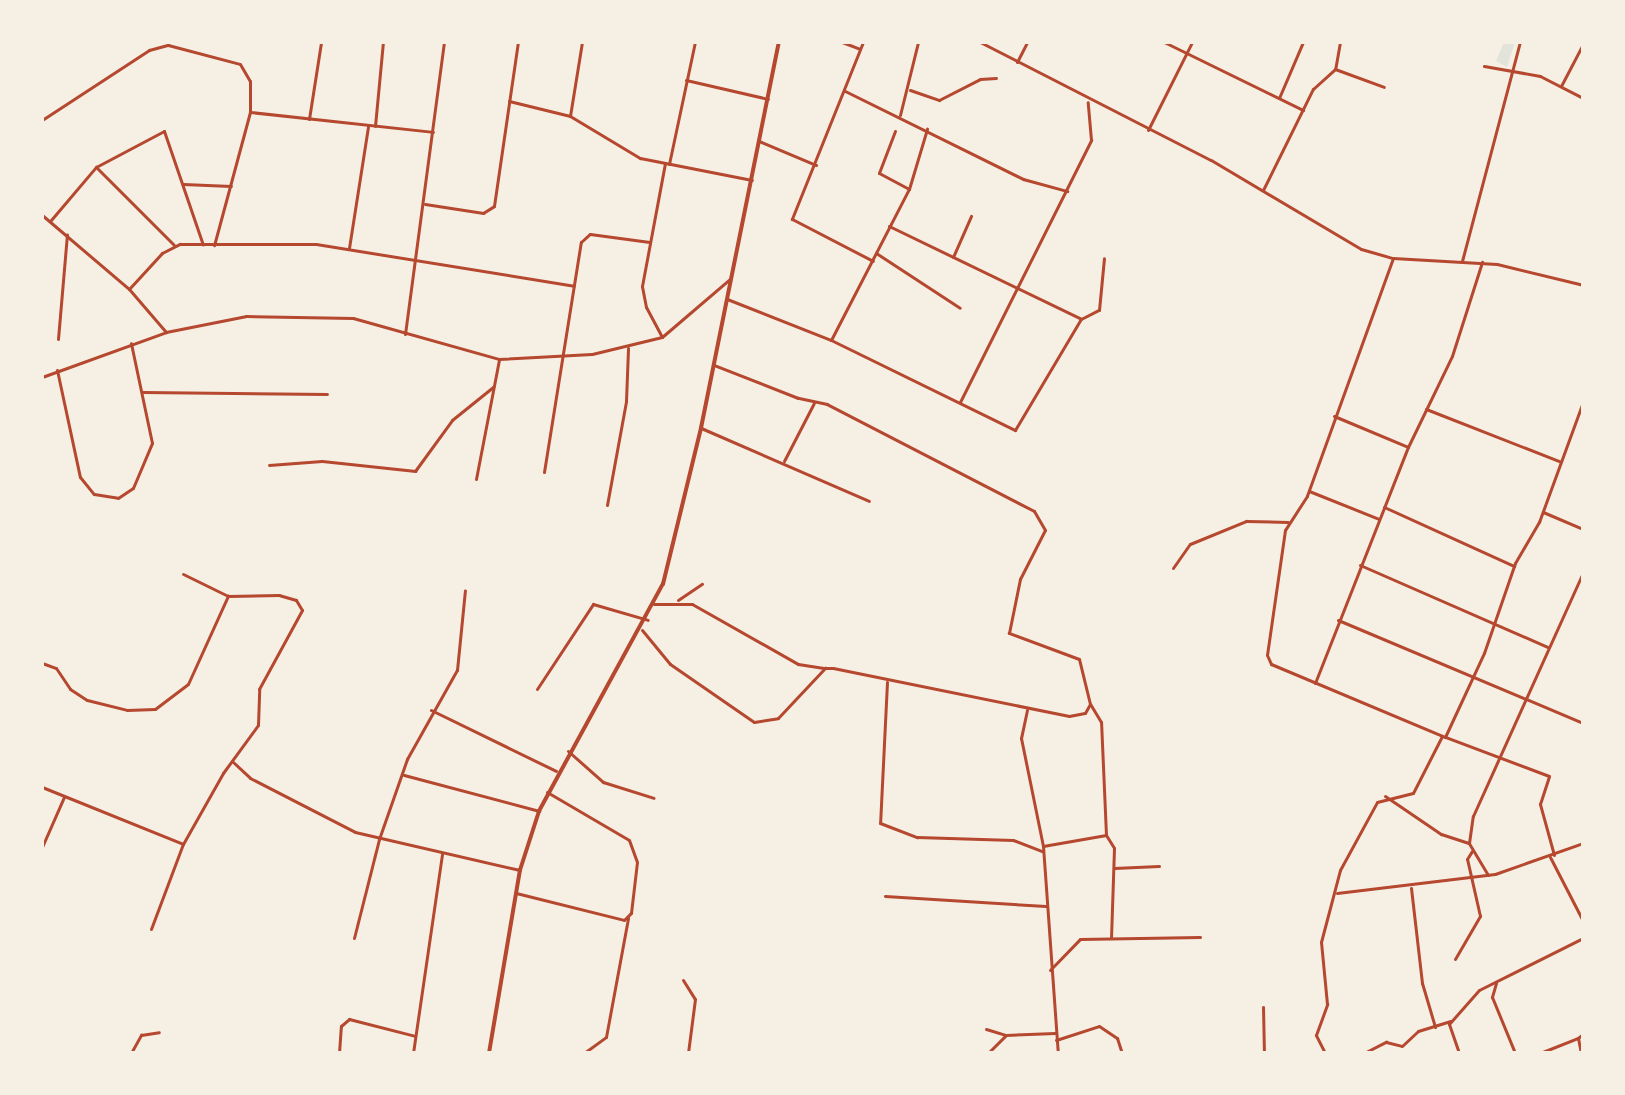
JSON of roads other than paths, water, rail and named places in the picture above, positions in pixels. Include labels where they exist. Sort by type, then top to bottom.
[{"type":"main road","points":[[489,1053],[520,870],[539,811],[556,771],[648,620],[654,604],[701,428],[779,42]]},
{"type":"street","points":[[309,119],[321,42]]},
{"type":"street","points":[[375,126],[383,42]]},
{"type":"street","points":[[405,333],[419,260],[444,42]]},
{"type":"street","points":[[425,204],[490,211],[518,42]]},
{"type":"street","points":[[570,116],[582,42]]},
{"type":"street","points":[[662,337],[643,298],[649,242],[695,42]]},
{"type":"street","points":[[842,42],[860,49]]},
{"type":"street","points":[[862,42],[816,165],[792,219],[873,261]]},
{"type":"street","points":[[900,115],[910,90],[918,42]]},
{"type":"street","points":[[980,42],[1088,102],[1148,130],[1263,190],[1361,249],[1393,258],[1482,262],[1583,285]]},
{"type":"street","points":[[1017,62],[1027,42]]},
{"type":"street","points":[[1164,42],[1303,110]]},
{"type":"street","points":[[1148,130],[1192,42]]},
{"type":"street","points":[[1279,98],[1303,42]]},
{"type":"street","points":[[1263,190],[1313,89],[1335,69],[1340,42]]},
{"type":"street","points":[[1462,261],[1509,71],[1520,42]]},
{"type":"street","points":[[42,120],[116,69],[167,44],[240,64],[250,81],[250,112],[214,245]]},
{"type":"street","points":[[1561,86],[1583,44]]},
{"type":"street","points":[[1484,66],[1561,86],[1583,98]]},
{"type":"street","points":[[1335,69],[1384,87]]},
{"type":"street","points":[[910,90],[939,100],[980,79],[996,78]]},
{"type":"street","points":[[686,80],[768,99]]},
{"type":"street","points":[[844,91],[900,115],[1023,179],[1067,191]]},
{"type":"street","points":[[509,101],[570,116],[624,151],[667,164],[752,180]]},
{"type":"street","points":[[960,402],[1015,287],[1067,191],[1091,140],[1088,102]]},
{"type":"street","points":[[250,112],[433,132]]},
{"type":"street","points":[[349,248],[368,125]]},
{"type":"street","points":[[831,340],[909,189],[927,129]]},
{"type":"street","points":[[895,130],[879,173],[909,189]]},
{"type":"street","points":[[51,220],[72,189],[96,167],[164,131],[202,245]]},
{"type":"street","points":[[759,141],[816,165]]},
{"type":"street","points":[[96,167],[174,246]]},
{"type":"street","points":[[183,184],[231,186]]},
{"type":"street","points":[[42,215],[51,220],[129,289],[166,332]]},
{"type":"street","points":[[953,257],[971,216]]},
{"type":"street","points":[[889,226],[1081,319]]},
{"type":"street","points":[[58,339],[67,234]]},
{"type":"street","points":[[544,472],[560,358],[584,237],[649,242]]},
{"type":"street","points":[[129,289],[174,246],[202,245],[349,248],[574,286]]},
{"type":"street","points":[[876,253],[960,308]]},
{"type":"street","points":[[727,300],[831,340],[960,402],[1006,428],[1020,427],[1081,319],[1099,310],[1104,258]]},
{"type":"street","points":[[1393,258],[1334,416],[1309,491],[1288,522],[1268,660],[1315,683],[1495,758],[1549,776],[1540,804],[1552,856],[1583,921]]},
{"type":"street","points":[[1315,683],[1408,447],[1452,356],[1482,262]]},
{"type":"street","points":[[42,377],[166,332],[246,316],[328,313],[499,359],[560,358],[628,348],[662,337],[731,278]]},
{"type":"street","points":[[57,370],[80,477],[102,496],[118,498],[132,488],[151,448],[143,392],[131,343]]},
{"type":"street","points":[[607,505],[626,401],[628,348]]},
{"type":"street","points":[[476,478],[499,359]]},
{"type":"street","points":[[714,365],[814,403],[827,404],[946,461],[1034,511],[1045,530],[1020,579],[1010,633],[1079,659],[1090,704],[1101,722],[1106,835],[1114,848],[1111,937]]},
{"type":"street","points":[[268,465],[322,461],[415,471],[452,420],[493,387]]},
{"type":"street","points":[[143,392],[327,394]]},
{"type":"street","points":[[1325,1053],[1316,1035],[1327,1004],[1321,942],[1345,859],[1377,802],[1385,796],[1413,793],[1444,736],[1472,680],[1514,566],[1544,512],[1559,461],[1581,413],[1583,402]]},
{"type":"street","points":[[784,461],[814,403]]},
{"type":"street","points":[[1426,408],[1559,461]]},
{"type":"street","points":[[1334,416],[1408,447]]},
{"type":"street","points":[[701,428],[784,461],[869,501]]},
{"type":"street","points":[[1309,491],[1379,519]]},
{"type":"street","points":[[1384,507],[1514,566]]},
{"type":"street","points":[[1544,512],[1583,529]]},
{"type":"street","points":[[1173,568],[1190,544],[1246,521],[1288,522]]},
{"type":"street","points":[[1360,565],[1548,647]]},
{"type":"street","points":[[1488,875],[1472,852],[1469,843],[1473,816],[1495,758],[1577,590],[1583,572]]},
{"type":"street","points":[[151,929],[183,844],[258,725],[259,689],[302,610],[296,600],[279,595],[228,596],[183,574]]},
{"type":"street","points":[[654,604],[676,601],[702,584]]},
{"type":"street","points":[[354,938],[379,839],[431,710],[457,669],[465,590]]},
{"type":"street","points":[[1577,590],[1583,592]]},
{"type":"street","points":[[42,663],[56,668],[70,689],[87,700],[127,710],[155,709],[188,684],[228,596]]},
{"type":"street","points":[[676,601],[723,620],[798,664],[886,682],[980,696],[1028,710],[1069,716],[1085,713],[1090,704]]},
{"type":"street","points":[[537,689],[593,604],[648,620]]},
{"type":"street","points":[[1338,620],[1472,680],[1583,723]]},
{"type":"street","points":[[642,630],[670,664],[754,722],[778,718],[825,668]]},
{"type":"street","points":[[886,682],[880,823],[917,837],[1013,840],[1042,851]]},
{"type":"street","points":[[431,710],[556,771]]},
{"type":"street","points":[[1028,710],[1021,738],[1043,846],[1050,970],[1058,1053]]},
{"type":"street","points":[[568,751],[603,782],[654,798]]},
{"type":"street","points":[[233,762],[318,817],[379,839],[520,870]]},
{"type":"street","points":[[404,775],[539,811]]},
{"type":"street","points":[[42,788],[183,844]]},
{"type":"street","points":[[547,792],[634,846],[635,895],[628,918],[606,1037],[584,1053]]},
{"type":"street","points":[[1385,796],[1440,834],[1469,843]]},
{"type":"street","points":[[42,847],[64,797]]},
{"type":"street","points":[[1043,846],[1106,835]]},
{"type":"street","points":[[1336,893],[1411,888],[1488,875],[1552,856],[1583,843]]},
{"type":"street","points":[[1455,960],[1480,916],[1467,859],[1472,852]]},
{"type":"street","points":[[421,1053],[413,1052],[442,854]]},
{"type":"street","points":[[1114,868],[1159,866]]},
{"type":"street","points":[[1411,888],[1422,983],[1436,1027]]},
{"type":"street","points":[[516,893],[628,918]]},
{"type":"street","points":[[885,897],[1046,906]]},
{"type":"street","points":[[1050,970],[1061,964],[1073,943],[1111,937],[1200,936]]},
{"type":"street","points":[[1364,1053],[1386,1042],[1402,1046],[1418,1031],[1450,1021],[1479,990],[1583,938]]},
{"type":"street","points":[[683,980],[695,999],[688,1053]]},
{"type":"street","points":[[1496,981],[1492,997],[1515,1053]]},
{"type":"street","points":[[1263,1007],[1264,1053]]},
{"type":"street","points":[[339,1053],[341,1026],[349,1019],[415,1036]]},
{"type":"street","points":[[1450,1021],[1460,1053]]},
{"type":"street","points":[[1056,1040],[1099,1026],[1117,1038],[1122,1053]]},
{"type":"street","points":[[986,1029],[1006,1035],[1055,1033]]},
{"type":"street","points":[[131,1053],[141,1035],[159,1032]]},
{"type":"street","points":[[1540,1053],[1583,1034]]},
{"type":"street","points":[[988,1053],[1006,1035]]},
{"type":"street","points":[[1578,1038],[1581,1053]]}]
